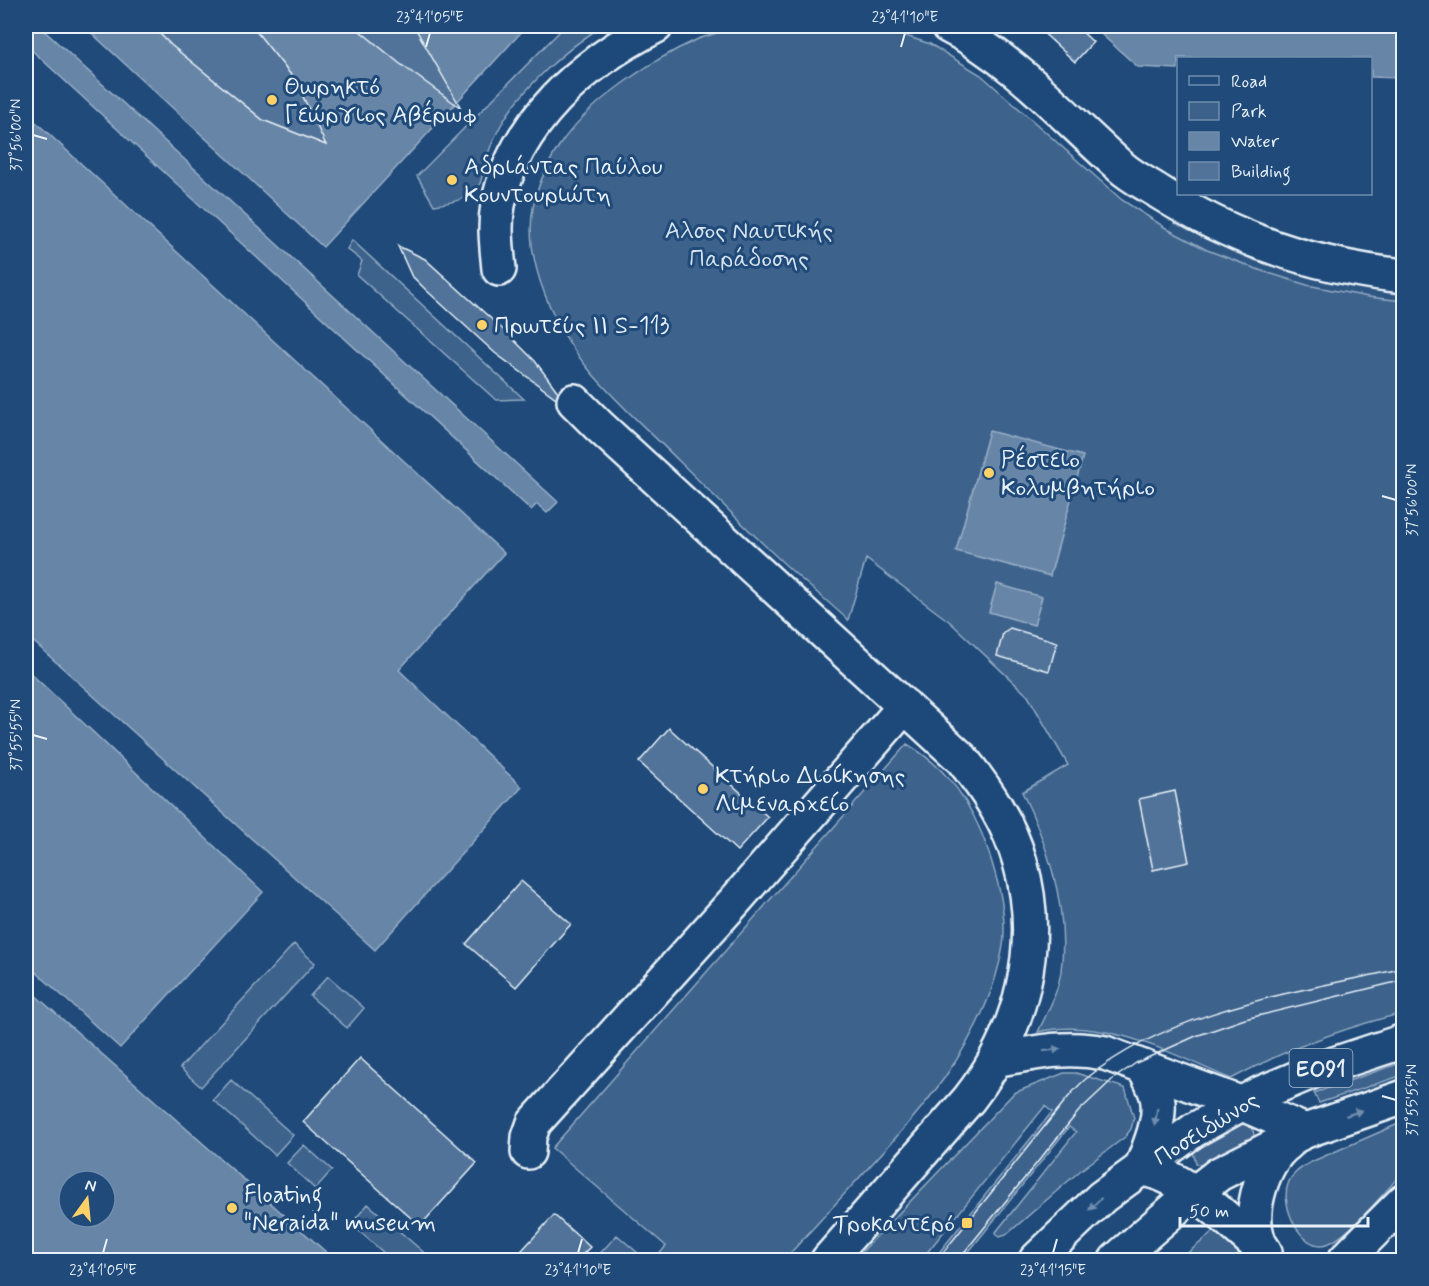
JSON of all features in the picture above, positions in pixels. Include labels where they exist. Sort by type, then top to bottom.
[{"type":"main road","points":[[499,269],[496,233],[498,205],[511,163],[524,136],[546,109],[592,66],[621,45],[656,26]]},
{"type":"main road","points":[[948,26],[986,35],[1018,73],[1124,170],[1183,207],[1227,229],[1318,262],[1363,272],[1404,276]]},
{"type":"main road","points":[[574,401],[962,759],[986,790],[1006,826],[1020,862],[1027,899],[1030,939],[1027,976],[1016,1016],[995,1060],[969,1099],[828,1260]]},
{"type":"main road","points":[[528,1152],[529,1137],[534,1123],[742,894],[905,706]]},
{"type":"main road","name":"Ποσειδώνος","points":[[1036,1260],[1102,1197],[1194,1130],[1259,1094],[1316,1070],[1404,1041]]},
{"type":"main road","points":[[995,1060],[1053,1049],[1071,1048],[1105,1053],[1243,1104],[1305,1131],[1275,1154],[1262,1181],[1256,1210],[1256,1224],[1258,1239],[1269,1256]]},
{"type":"main road","points":[[1143,1066],[1158,1103],[1155,1125],[1141,1169],[1160,1173],[1194,1193],[1269,1256]]},
{"type":"main road","name":"Ποσειδώνος","points":[[1116,1260],[1219,1174],[1305,1131],[1404,1097]]},
{"type":"main road","points":[[1345,1260],[1404,1201]]},
{"type":"shaded area","points":[[1183,207],[1403,276],[1403,301],[1368,297],[1307,285],[1207,250],[1169,230]]},
{"type":"green space","points":[[565,26],[603,26],[561,57],[533,83],[510,111],[496,135],[481,181],[475,190],[459,200],[434,205],[417,176]]},
{"type":"green space","name":"Αλσος Ναυτικής Παράδοσης","points":[[741,26],[876,26],[930,44],[981,75],[1122,200],[1169,230],[1207,250],[1307,285],[1368,297],[1403,301],[1403,1013],[1315,1040],[1231,1079],[1161,1049],[1112,1033],[1063,1028],[1038,1032],[1052,1003],[1060,979],[1063,948],[1062,925],[1055,879],[1041,834],[1022,792],[1068,765],[1028,696],[950,622],[866,559],[848,620],[784,564],[739,520],[611,394],[577,354],[554,316],[545,295],[533,251],[531,229],[533,208],[547,168],[571,130],[621,84],[660,59],[698,39]]},
{"type":"green space","points":[[352,240],[524,399],[496,400],[357,275],[362,261],[347,249]]},
{"type":"green space","points":[[907,744],[947,776],[966,803],[982,833],[1000,892],[1004,923],[1002,951],[995,979],[973,1032],[926,1102],[784,1260],[662,1260],[657,1257],[666,1246],[552,1148]]},
{"type":"green space","points":[[294,944],[315,963],[201,1087],[180,1068]]},
{"type":"green space","points":[[328,976],[364,1008],[347,1028],[310,996]]},
{"type":"green space","points":[[1403,1062],[1403,1075],[1319,1103],[1314,1093]]},
{"type":"green space","points":[[1064,1073],[1076,1073],[1125,1088],[1134,1118],[1131,1129],[1125,1137],[1081,1170],[1006,1235],[1000,1237],[996,1232],[1076,1132],[1069,1127],[962,1260],[933,1260],[1052,1112],[1045,1106],[921,1260],[854,1260],[1014,1093]]},
{"type":"green space","points":[[231,1080],[293,1135],[275,1155],[213,1100]]},
{"type":"green space","points":[[1403,1122],[1403,1172],[1356,1223],[1336,1240],[1317,1245],[1308,1241],[1294,1224],[1287,1203],[1286,1193],[1292,1177],[1311,1162]]},
{"type":"green space","points":[[1243,1124],[1252,1128],[1254,1137],[1202,1166],[1196,1163],[1193,1152]]},
{"type":"green space","points":[[304,1145],[332,1170],[315,1189],[287,1163]]},
{"type":"green space","points":[[368,1204],[429,1257],[426,1260],[392,1260],[351,1224]]},
{"type":"green space","points":[[1217,1229],[1251,1260],[1179,1260]]},
{"type":"green space","points":[[617,1235],[646,1260],[594,1260]]},
{"type":"water","points":[[26,26],[39,26],[558,502],[547,513],[537,504],[531,510],[26,45]]},
{"type":"water","points":[[84,26],[527,26],[323,247]]},
{"type":"water","points":[[1092,26],[1403,26],[1403,78],[1372,77],[1372,57],[1177,57],[1177,69],[1138,67]]},
{"type":"water","points":[[26,113],[504,553],[399,670],[522,787],[375,950],[26,635]]},
{"type":"water","points":[[989,431],[1083,456],[1050,576],[956,551]]},
{"type":"water","points":[[997,584],[1042,597],[1034,625],[989,612]]},
{"type":"water","points":[[26,669],[263,892],[120,1048],[26,963]]},
{"type":"water","points":[[26,987],[335,1260],[26,1260]]},
{"type":"building","name":"Θωρηκτό Γεώργιος Αβέρωφ","points":[[152,26],[252,26],[295,80],[326,145],[263,120],[171,45]]},
{"type":"building","points":[[354,26],[414,26],[461,108],[399,63]]},
{"type":"building","points":[[1036,26],[1076,26],[1093,42],[1075,62]]},
{"type":"building","name":"Πρωτεύς ΙΙ S-113","points":[[398,246],[425,259],[509,335],[535,361],[558,392],[556,398],[495,353],[426,290],[411,275]]},
{"type":"building","points":[[1010,628],[1057,642],[1049,671],[997,656],[1003,633]]},
{"type":"building","name":"Κτήριο Διοίκησης Λιμεναρχείο","points":[[669,728],[768,817],[737,851],[639,762]]},
{"type":"building","points":[[1175,791],[1189,862],[1153,870],[1139,799]]},
{"type":"building","points":[[521,881],[571,924],[516,987],[466,944]]},
{"type":"building","points":[[360,1058],[477,1163],[420,1226],[303,1122]]},
{"type":"building","points":[[554,1215],[590,1247],[577,1260],[513,1260]]},
{"type":"tram line","points":[[937,1260],[1065,1101],[1087,1078],[1121,1054],[1158,1035],[1238,1006],[1404,968]]},
{"type":"tram line","points":[[958,1260],[1079,1111],[1113,1079],[1136,1063],[1196,1036],[1245,1019],[1404,980]]},
{"type":"place","name":"Θωρηκτό Γεώργιος Αβέρωφ","points":[[272,100]]},
{"type":"place","name":"Αδριάντας Παύλου Κουντουριώτη","points":[[452,180]]},
{"type":"place","name":"Πρωτεύς ΙΙ S-113","points":[[482,325]]},
{"type":"place","name":"Ρέστειο Κολυμβητήριο","points":[[989,473]]},
{"type":"place","name":"Κτήριο Διοίκησης Λιμεναρχείο","points":[[703,789]]},
{"type":"place","name":"Floating \"Neraida\" museum","points":[[232,1208]]},
{"type":"place","name":"Τροκαντερό","points":[[967,1223]]}]
